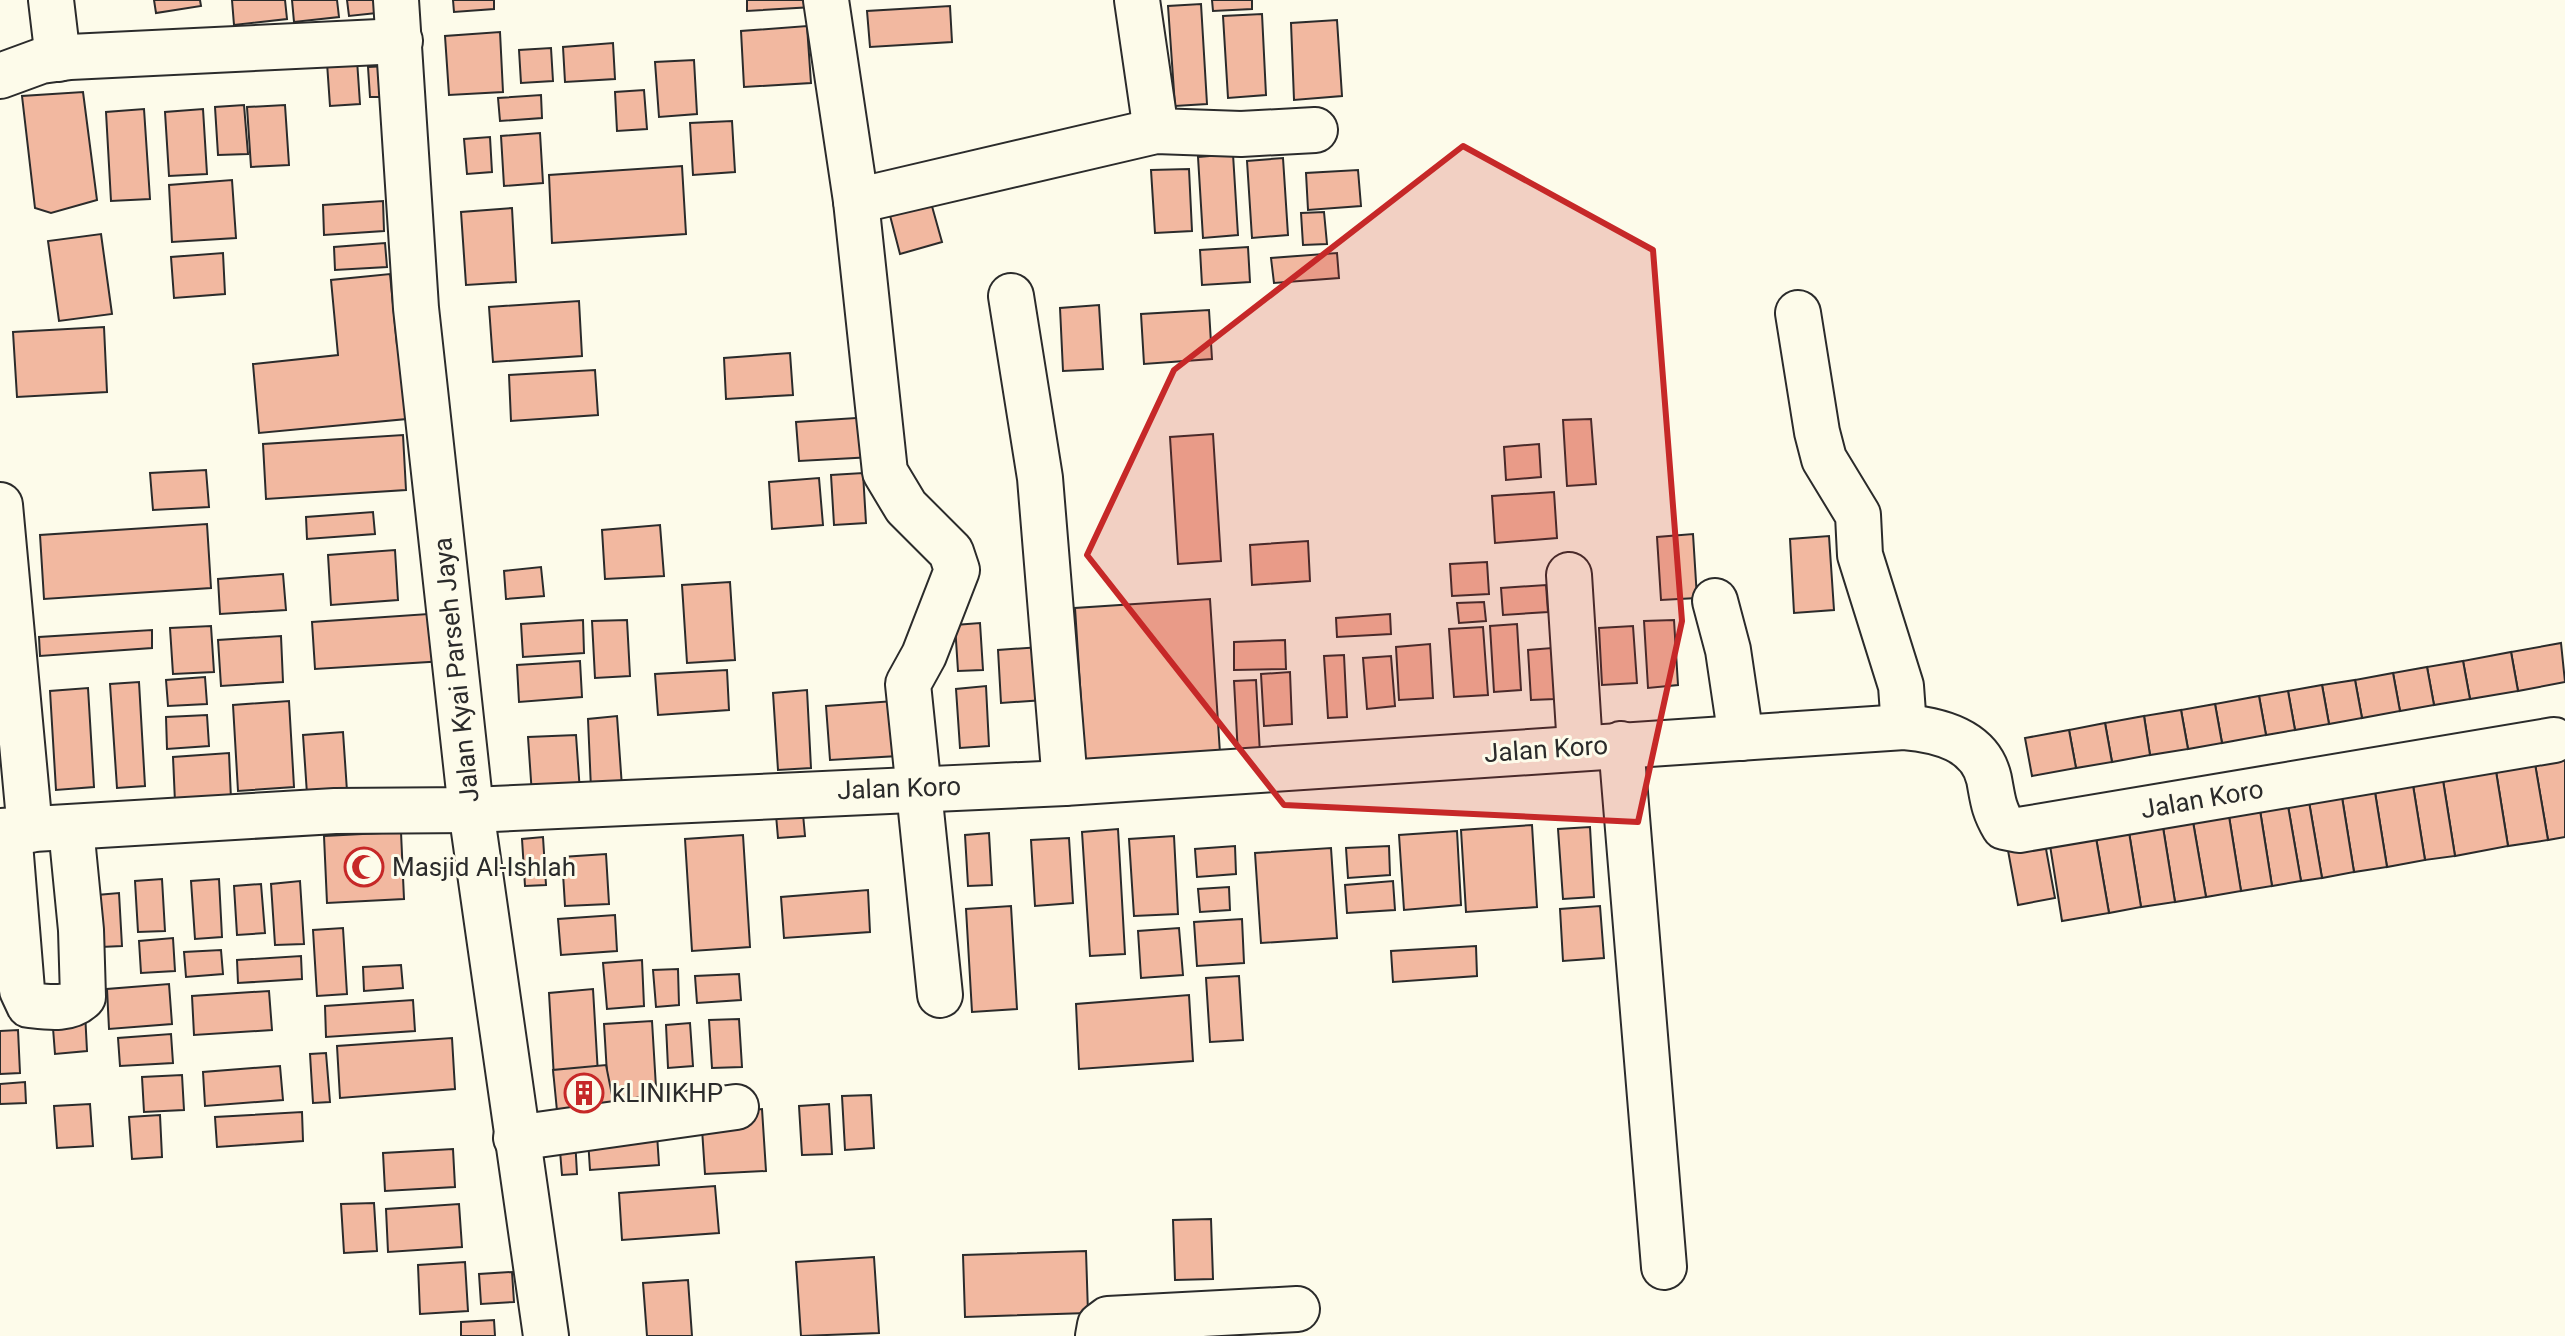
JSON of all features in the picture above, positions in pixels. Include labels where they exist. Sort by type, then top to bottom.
[{"type":"street","points":[[51,0],[58,59]]},
{"type":"street","points":[[826,0],[856,201],[885,472],[906,507],[951,552],[957,570],[924,655],[908,684],[940,995]]},
{"type":"street","points":[[1137,0],[1156,131]]},
{"type":"street","points":[[0,76],[58,59],[398,20]]},
{"type":"street","name":"Jalan Kyai Parseh Jaya","points":[[398,20],[416,308],[471,810],[546,1336]]},
{"type":"street","points":[[856,201],[1156,131],[1241,134],[1315,130]]},
{"type":"street","points":[[1011,296],[1040,478],[1065,783]]},
{"type":"street","points":[[1798,313],[1824,459],[1858,515],[1860,555],[1901,686],[1923,729]]},
{"type":"street","points":[[0,505],[28,830]]},
{"type":"street","points":[[1569,575],[1601,745],[1664,1267]]},
{"type":"street","points":[[1715,601],[1728,650],[1741,738]]},
{"type":"street","name":"Jalan Koro","points":[[28,830],[335,811],[471,810],[920,787],[1065,783],[1601,745],[1923,729],[1979,754],[1989,778],[1992,805],[2004,827],[2019,830],[2554,740]]},
{"type":"street","points":[[516,1138],[736,1107]]},
{"type":"street","points":[[1098,1336],[1100,1325],[1108,1319],[1297,1309]]},
{"type":"highlighted area","points":[[1463,146],[1653,250],[1682,621],[1638,822],[1284,805],[1087,555],[1174,370]]},
{"type":"building","points":[[154,0],[200,0],[201,6],[156,13]]},
{"type":"building","points":[[232,0],[285,0],[287,19],[234,25]]},
{"type":"building","points":[[292,0],[337,0],[339,17],[294,22]]},
{"type":"building","points":[[347,0],[394,0],[395,11],[349,16]]},
{"type":"building","points":[[453,0],[494,0],[494,9],[454,12]]},
{"type":"building","points":[[747,0],[812,0],[813,7],[747,11]]},
{"type":"building","points":[[1212,0],[1252,0],[1252,9],[1213,11]]},
{"type":"building","points":[[1201,4],[1207,104],[1175,106],[1168,6]]},
{"type":"building","points":[[950,6],[952,42],[870,47],[867,11]]},
{"type":"building","points":[[1262,14],[1266,95],[1228,98],[1223,16]]},
{"type":"building","points":[[1337,20],[1342,96],[1294,100],[1291,23]]},
{"type":"building","points":[[807,26],[811,83],[744,87],[741,31]]},
{"type":"building","points":[[500,32],[503,92],[449,95],[445,36]]},
{"type":"building","points":[[613,43],[615,79],[565,82],[563,47]]},
{"type":"building","points":[[551,48],[553,81],[521,83],[519,50]]},
{"type":"building","points":[[357,60],[360,104],[330,106],[327,63]]},
{"type":"building","points":[[694,60],[697,114],[659,117],[655,62]]},
{"type":"building","points":[[388,66],[390,97],[370,97],[368,67]]},
{"type":"building","points":[[644,90],[647,129],[617,131],[615,92]]},
{"type":"building","points":[[83,92],[97,200],[51,213],[35,208],[22,96]]},
{"type":"building","points":[[541,95],[542,118],[500,121],[498,98]]},
{"type":"building","points":[[244,105],[248,154],[218,155],[215,107]]},
{"type":"building","points":[[285,105],[289,165],[251,167],[247,107]]},
{"type":"building","points":[[144,109],[150,199],[111,201],[106,112]]},
{"type":"building","points":[[203,109],[207,174],[169,176],[165,112]]},
{"type":"building","points":[[732,121],[735,172],[693,175],[690,123]]},
{"type":"building","points":[[540,133],[543,183],[504,186],[501,136]]},
{"type":"building","points":[[490,137],[492,172],[467,174],[464,139]]},
{"type":"building","points":[[1233,154],[1238,235],[1203,238],[1198,157]]},
{"type":"building","points":[[1283,158],[1288,235],[1252,238],[1247,161]]},
{"type":"building","points":[[682,166],[686,234],[552,243],[549,175]]},
{"type":"building","points":[[1189,169],[1192,231],[1155,233],[1151,170]]},
{"type":"building","points":[[1358,170],[1361,206],[1308,210],[1306,173]]},
{"type":"building","points":[[232,180],[236,238],[172,242],[169,185]]},
{"type":"building","points":[[928,192],[942,242],[900,254],[887,204]]},
{"type":"building","points":[[383,201],[384,231],[324,235],[323,205]]},
{"type":"building","points":[[512,208],[516,282],[466,285],[461,212]]},
{"type":"building","points":[[1324,212],[1327,244],[1303,245],[1301,213]]},
{"type":"building","points":[[101,234],[112,314],[59,321],[48,241]]},
{"type":"building","points":[[385,243],[387,267],[335,270],[334,247]]},
{"type":"building","points":[[1248,247],[1250,282],[1202,285],[1200,250]]},
{"type":"building","points":[[223,253],[225,294],[174,298],[171,257]]},
{"type":"building","points":[[1337,253],[1339,278],[1274,283],[1271,258]]},
{"type":"building","points":[[390,274],[397,345],[409,344],[417,418],[259,433],[253,364],[338,355],[331,280]]},
{"type":"building","points":[[579,301],[582,356],[493,362],[489,307]]},
{"type":"building","points":[[1099,305],[1103,369],[1063,371],[1060,308]]},
{"type":"building","points":[[1209,310],[1212,359],[1144,364],[1141,314]]},
{"type":"building","points":[[104,327],[107,392],[17,397],[13,332]]},
{"type":"building","points":[[790,353],[793,395],[726,399],[724,358]]},
{"type":"building","points":[[595,370],[598,415],[511,421],[509,375]]},
{"type":"building","points":[[871,417],[873,457],[799,461],[796,422]]},
{"type":"building","points":[[1591,419],[1596,484],[1567,486],[1563,420]]},
{"type":"building","points":[[1213,434],[1221,561],[1178,564],[1170,437]]},
{"type":"building","points":[[403,435],[406,490],[266,499],[263,444]]},
{"type":"building","points":[[1539,444],[1541,477],[1506,480],[1504,447]]},
{"type":"building","points":[[206,470],[209,507],[153,510],[150,473]]},
{"type":"building","points":[[863,473],[866,523],[834,525],[831,475]]},
{"type":"building","points":[[819,478],[823,525],[772,529],[769,482]]},
{"type":"building","points":[[1554,492],[1557,538],[1495,543],[1492,496]]},
{"type":"building","points":[[373,512],[375,534],[307,539],[306,517]]},
{"type":"building","points":[[207,524],[211,588],[44,599],[40,535]]},
{"type":"building","points":[[660,525],[664,576],[605,579],[602,530]]},
{"type":"building","points":[[1693,534],[1697,598],[1661,600],[1657,537]]},
{"type":"building","points":[[1829,536],[1834,610],[1794,613],[1790,539]]},
{"type":"building","points":[[1308,541],[1310,581],[1252,585],[1250,545]]},
{"type":"building","points":[[395,550],[398,600],[331,605],[328,555]]},
{"type":"building","points":[[1487,562],[1489,594],[1452,596],[1450,564]]},
{"type":"building","points":[[541,567],[544,596],[506,599],[504,571]]},
{"type":"building","points":[[283,574],[286,610],[220,614],[218,579]]},
{"type":"building","points":[[730,582],[735,660],[687,663],[682,585]]},
{"type":"building","points":[[1546,585],[1548,612],[1503,615],[1501,588]]},
{"type":"building","points":[[1210,599],[1220,753],[1085,762],[1075,608]]},
{"type":"building","points":[[1484,602],[1486,621],[1459,623],[1457,603]]},
{"type":"building","points":[[443,613],[445,661],[315,669],[312,622]]},
{"type":"building","points":[[1390,614],[1391,634],[1337,637],[1336,618]]},
{"type":"building","points":[[583,620],[584,653],[523,657],[521,624]]},
{"type":"building","points":[[627,620],[630,676],[595,678],[592,621]]},
{"type":"building","points":[[1674,620],[1678,685],[1648,688],[1644,621]]},
{"type":"building","points":[[980,623],[983,670],[958,671],[955,625]]},
{"type":"building","points":[[1517,624],[1521,690],[1494,692],[1490,626]]},
{"type":"building","points":[[211,626],[214,672],[173,674],[170,628]]},
{"type":"building","points":[[1633,626],[1637,683],[1602,685],[1599,628]]},
{"type":"building","points":[[1483,627],[1488,695],[1454,697],[1449,629]]},
{"type":"building","points":[[152,630],[152,648],[40,656],[39,637]]},
{"type":"building","points":[[281,636],[283,682],[221,686],[218,640]]},
{"type":"building","points":[[1285,640],[1286,669],[1234,670],[1234,642]]},
{"type":"building","points":[[2561,643],[2565,682],[2518,691],[2511,652]]},
{"type":"building","points":[[1430,644],[1433,698],[1399,700],[1396,647]]},
{"type":"building","points":[[1041,647],[1044,700],[1001,703],[998,650]]},
{"type":"building","points":[[1552,648],[1555,699],[1531,700],[1528,650]]},
{"type":"building","points":[[2511,652],[2518,691],[2470,699],[2463,661]]},
{"type":"building","points":[[1344,655],[1347,717],[1328,718],[1324,656]]},
{"type":"building","points":[[1391,656],[1395,706],[1367,709],[1363,658]]},
{"type":"building","points":[[580,661],[582,697],[519,702],[517,665]]},
{"type":"building","points":[[2463,661],[2470,699],[2434,705],[2427,667]]},
{"type":"building","points":[[2427,667],[2434,705],[2400,711],[2393,673]]},
{"type":"building","points":[[727,670],[729,710],[658,715],[655,674]]},
{"type":"building","points":[[1290,672],[1292,724],[1264,726],[1261,674]]},
{"type":"building","points":[[2393,673],[2400,711],[2362,718],[2355,680]]},
{"type":"building","points":[[205,677],[207,704],[168,706],[166,680]]},
{"type":"building","points":[[1256,680],[1260,754],[1238,755],[1234,681]]},
{"type":"building","points":[[2355,680],[2362,718],[2329,724],[2322,685]]},
{"type":"building","points":[[139,682],[145,786],[117,788],[110,684]]},
{"type":"building","points":[[2322,685],[2329,724],[2295,730],[2288,691]]},
{"type":"building","points":[[986,686],[989,746],[960,748],[956,689]]},
{"type":"building","points":[[88,688],[94,787],[56,790],[50,691]]},
{"type":"building","points":[[807,690],[811,768],[778,770],[773,693]]},
{"type":"building","points":[[2288,691],[2295,730],[2266,735],[2259,696]]},
{"type":"building","points":[[2259,696],[2266,735],[2222,743],[2215,704]]},
{"type":"building","points":[[289,701],[294,787],[238,791],[233,705]]},
{"type":"building","points":[[894,701],[898,756],[830,760],[826,706]]},
{"type":"building","points":[[2215,704],[2222,743],[2188,749],[2181,710]]},
{"type":"building","points":[[2181,710],[2188,749],[2150,755],[2144,716]]},
{"type":"building","points":[[207,715],[209,746],[167,749],[166,717]]},
{"type":"building","points":[[617,716],[622,787],[591,789],[588,719]]},
{"type":"building","points":[[2144,716],[2150,755],[2112,762],[2105,723]]},
{"type":"building","points":[[2105,723],[2112,762],[2076,768],[2069,730]]},
{"type":"building","points":[[2069,730],[2076,768],[2032,776],[2025,738]]},
{"type":"building","points":[[343,732],[347,791],[307,794],[303,735]]},
{"type":"building","points":[[576,735],[580,792],[532,795],[528,737]]},
{"type":"building","points":[[229,753],[231,799],[175,802],[173,757]]},
{"type":"building","points":[[2565,754],[2565,837],[2548,840],[2534,758]]},
{"type":"building","points":[[2534,758],[2548,840],[2508,846],[2495,765]]},
{"type":"building","points":[[2495,765],[2508,846],[2455,856],[2442,774]]},
{"type":"building","points":[[2442,774],[2455,856],[2425,860],[2412,779]]},
{"type":"building","points":[[2412,779],[2425,860],[2387,867],[2374,786]]},
{"type":"building","points":[[2374,786],[2387,867],[2354,872],[2341,791]]},
{"type":"building","points":[[2341,791],[2354,872],[2322,878],[2308,796]]},
{"type":"building","points":[[2308,796],[2322,878],[2301,881],[2287,800]]},
{"type":"building","points":[[2287,800],[2301,881],[2272,886],[2259,804]]},
{"type":"building","points":[[2259,804],[2272,886],[2241,891],[2228,810]]},
{"type":"building","points":[[2228,810],[2241,891],[2206,897],[2192,816]]},
{"type":"building","points":[[803,814],[805,836],[778,838],[776,815]]},
{"type":"building","points":[[2192,816],[2206,897],[2175,902],[2162,821]]},
{"type":"building","points":[[2162,821],[2175,902],[2141,907],[2128,826]]},
{"type":"building","points":[[1532,825],[1537,907],[1466,912],[1461,830]]},
{"type":"building","points":[[2128,826],[2141,907],[2109,913],[2095,832]]},
{"type":"building","points":[[1590,827],[1594,897],[1563,899],[1558,829]]},
{"type":"building","points":[[1118,829],[1125,954],[1090,956],[1082,832]]},
{"type":"building","points":[[1457,831],[1461,905],[1404,910],[1399,835]]},
{"type":"building","name":"Masjid Al-Ishlah","points":[[401,832],[404,899],[327,903],[324,836]]},
{"type":"building","points":[[2095,832],[2109,913],[2062,921],[2049,839]]},
{"type":"building","points":[[989,833],[992,885],[968,886],[965,835]]},
{"type":"building","points":[[743,835],[750,947],[692,951],[685,839]]},
{"type":"building","points":[[1174,836],[1178,914],[1134,916],[1129,839]]},
{"type":"building","points":[[543,837],[546,885],[525,886],[522,839]]},
{"type":"building","points":[[1069,838],[1073,903],[1035,906],[1031,840]]},
{"type":"building","points":[[2044,838],[2055,898],[2018,905],[2007,845]]},
{"type":"building","points":[[1235,846],[1236,874],[1197,877],[1195,849]]},
{"type":"building","points":[[1389,846],[1390,875],[1348,878],[1346,848]]},
{"type":"building","points":[[1331,848],[1337,938],[1261,943],[1255,853]]},
{"type":"building","points":[[606,854],[609,904],[565,906],[562,857]]},
{"type":"building","points":[[162,879],[165,931],[138,932],[135,881]]},
{"type":"building","points":[[219,879],[222,937],[195,939],[191,881]]},
{"type":"building","points":[[300,881],[304,944],[275,945],[271,884]]},
{"type":"building","points":[[1393,881],[1395,910],[1347,913],[1345,885]]},
{"type":"building","points":[[261,884],[265,933],[237,935],[234,886]]},
{"type":"building","points":[[1229,887],[1230,910],[1200,912],[1198,889]]},
{"type":"building","points":[[868,890],[870,932],[784,938],[781,897]]},
{"type":"building","points":[[119,893],[122,946],[101,947],[97,895]]},
{"type":"building","points":[[1011,906],[1017,1009],[972,1012],[966,909]]},
{"type":"building","points":[[1600,906],[1604,958],[1563,961],[1560,909]]},
{"type":"building","points":[[615,915],[617,951],[561,955],[558,919]]},
{"type":"building","points":[[1242,919],[1244,963],[1197,966],[1194,922]]},
{"type":"building","points":[[343,928],[347,994],[317,996],[313,930]]},
{"type":"building","points":[[1179,928],[1183,975],[1141,978],[1138,931]]},
{"type":"building","points":[[173,938],[175,971],[141,973],[139,941]]},
{"type":"building","points":[[1476,946],[1477,976],[1393,982],[1391,951]]},
{"type":"building","points":[[221,950],[223,974],[186,977],[184,952]]},
{"type":"building","points":[[301,956],[302,979],[238,983],[237,960]]},
{"type":"building","points":[[642,960],[644,1006],[607,1009],[603,963]]},
{"type":"building","points":[[401,965],[403,988],[364,991],[363,967]]},
{"type":"building","points":[[678,969],[679,1005],[656,1007],[653,970]]},
{"type":"building","points":[[739,974],[741,1000],[697,1003],[695,976]]},
{"type":"building","points":[[1239,976],[1243,1040],[1210,1042],[1206,978]]},
{"type":"building","points":[[169,984],[172,1024],[109,1029],[107,989]]},
{"type":"building","points":[[593,989],[598,1074],[554,1078],[549,993]]},
{"type":"building","points":[[269,991],[272,1030],[194,1035],[192,996]]},
{"type":"building","points":[[1189,995],[1193,1061],[1079,1069],[1076,1004]]},
{"type":"building","points":[[413,1000],[415,1031],[326,1037],[325,1006]]},
{"type":"building","points":[[85,1012],[87,1051],[55,1054],[52,1015]]},
{"type":"building","points":[[739,1019],[742,1067],[712,1068],[709,1020]]},
{"type":"building","points":[[652,1021],[657,1104],[609,1107],[604,1024]]},
{"type":"building","points":[[690,1023],[693,1066],[668,1068],[666,1025]]},
{"type":"building","points":[[18,1030],[20,1073],[0,1074],[0,1031]]},
{"type":"building","points":[[171,1034],[173,1063],[120,1066],[118,1038]]},
{"type":"building","points":[[452,1038],[455,1089],[340,1098],[337,1046]]},
{"type":"building","points":[[326,1053],[330,1102],[313,1103],[310,1054]]},
{"type":"building","name":"kLINIKHP","points":[[606,1065],[616,1115],[558,1121],[553,1070]]},
{"type":"building","points":[[280,1066],[283,1100],[205,1106],[203,1072]]},
{"type":"building","points":[[182,1075],[184,1110],[144,1112],[142,1077]]},
{"type":"building","points":[[25,1082],[26,1103],[0,1104],[0,1084]]},
{"type":"building","points":[[871,1095],[874,1148],[845,1150],[842,1096]]},
{"type":"building","points":[[90,1104],[93,1146],[57,1148],[54,1106]]},
{"type":"building","points":[[829,1104],[832,1154],[802,1155],[799,1106]]},
{"type":"building","points":[[762,1109],[766,1171],[705,1174],[701,1114]]},
{"type":"building","points":[[302,1112],[303,1141],[217,1147],[215,1117]]},
{"type":"building","points":[[160,1115],[162,1157],[132,1159],[129,1117]]},
{"type":"building","points":[[657,1134],[659,1165],[590,1170],[588,1139]]},
{"type":"building","points":[[575,1138],[577,1174],[562,1175],[559,1139]]},
{"type":"building","points":[[453,1149],[455,1187],[385,1191],[383,1153]]},
{"type":"building","points":[[715,1186],[719,1233],[622,1240],[619,1193]]},
{"type":"building","points":[[374,1203],[377,1251],[344,1253],[341,1204]]},
{"type":"building","points":[[459,1204],[462,1247],[388,1252],[386,1209]]},
{"type":"building","points":[[1211,1219],[1213,1279],[1175,1280],[1173,1220]]},
{"type":"building","points":[[1086,1251],[1088,1313],[965,1317],[963,1255]]},
{"type":"building","points":[[874,1257],[879,1333],[801,1336],[796,1262]]},
{"type":"building","points":[[465,1262],[468,1311],[420,1314],[418,1265]]},
{"type":"building","points":[[512,1272],[514,1302],[481,1304],[479,1274]]},
{"type":"building","points":[[688,1280],[692,1336],[647,1336],[643,1283]]},
{"type":"building","points":[[494,1320],[495,1336],[461,1336],[461,1322]]},
{"type":"place","name":"Masjid Al-Ishlah","points":[[364,867]]},
{"type":"place","name":"kLINIKHP","points":[[584,1093]]}]
